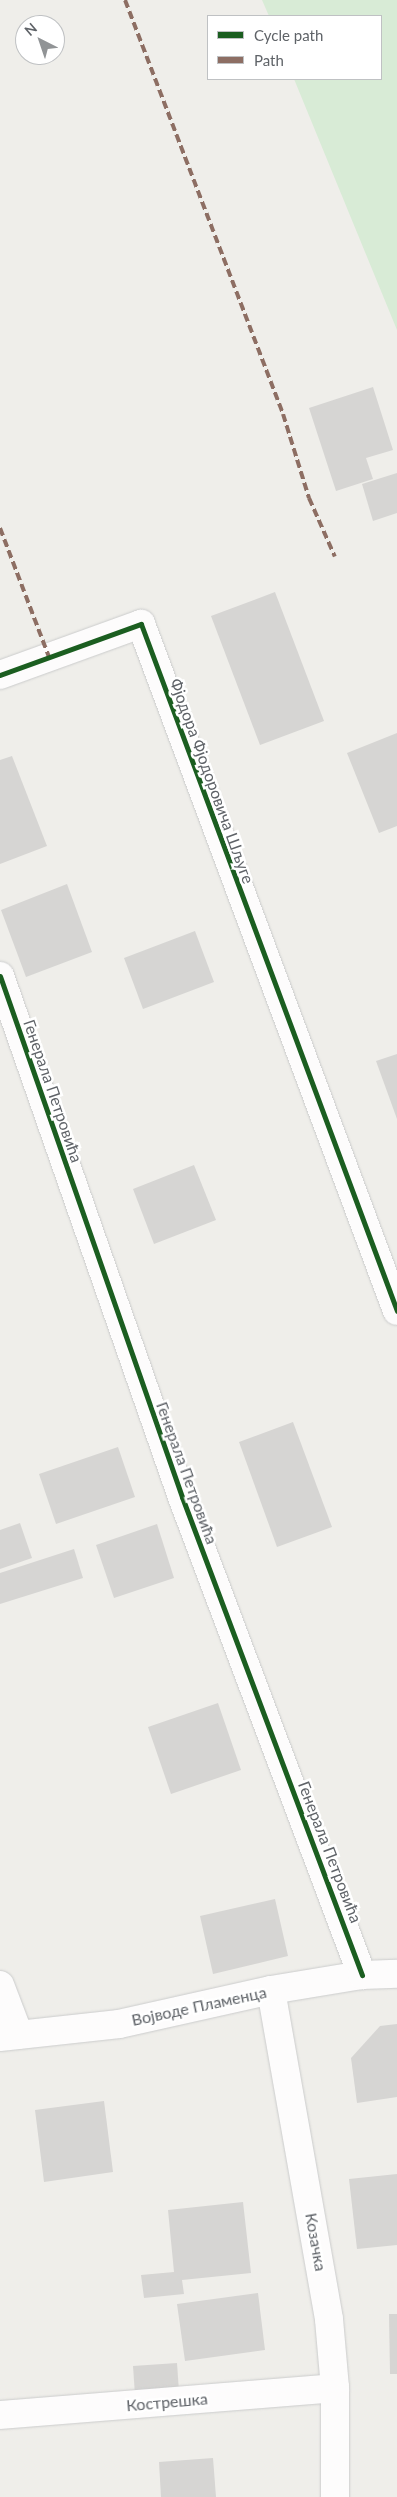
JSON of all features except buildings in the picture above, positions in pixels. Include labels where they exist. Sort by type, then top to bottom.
[{"type":"street","name":"Фјодора Фјодоровича Шљуге","points":[[0,675],[141,624],[397,1312]]},
{"type":"street","name":"Генерала Петровића","points":[[0,976],[182,1497],[362,1975]]},
{"type":"street","name":"Војводе Пламенца","points":[[9,2036],[119,2024],[271,1990],[362,1975],[397,1974]]},
{"type":"street","points":[[0,1985],[9,2036]]},
{"type":"street","name":"Козачка","points":[[271,1990],[329,2318],[335,2388],[335,2497]]},
{"type":"street","name":"Кострешка","points":[[0,2415],[335,2388]]},
{"type":"green space","points":[[262,0],[397,0],[397,330],[294,80],[382,80],[382,15],[269,15]]},
{"type":"marked path","points":[[125,0],[283,414],[309,498],[335,557]]},
{"type":"marked path","points":[[0,528],[49,657]]},
{"type":"cycle path","points":[[0,675],[141,624],[397,1311]]},
{"type":"cycle path","points":[[0,976],[182,1497],[362,1975]]}]
